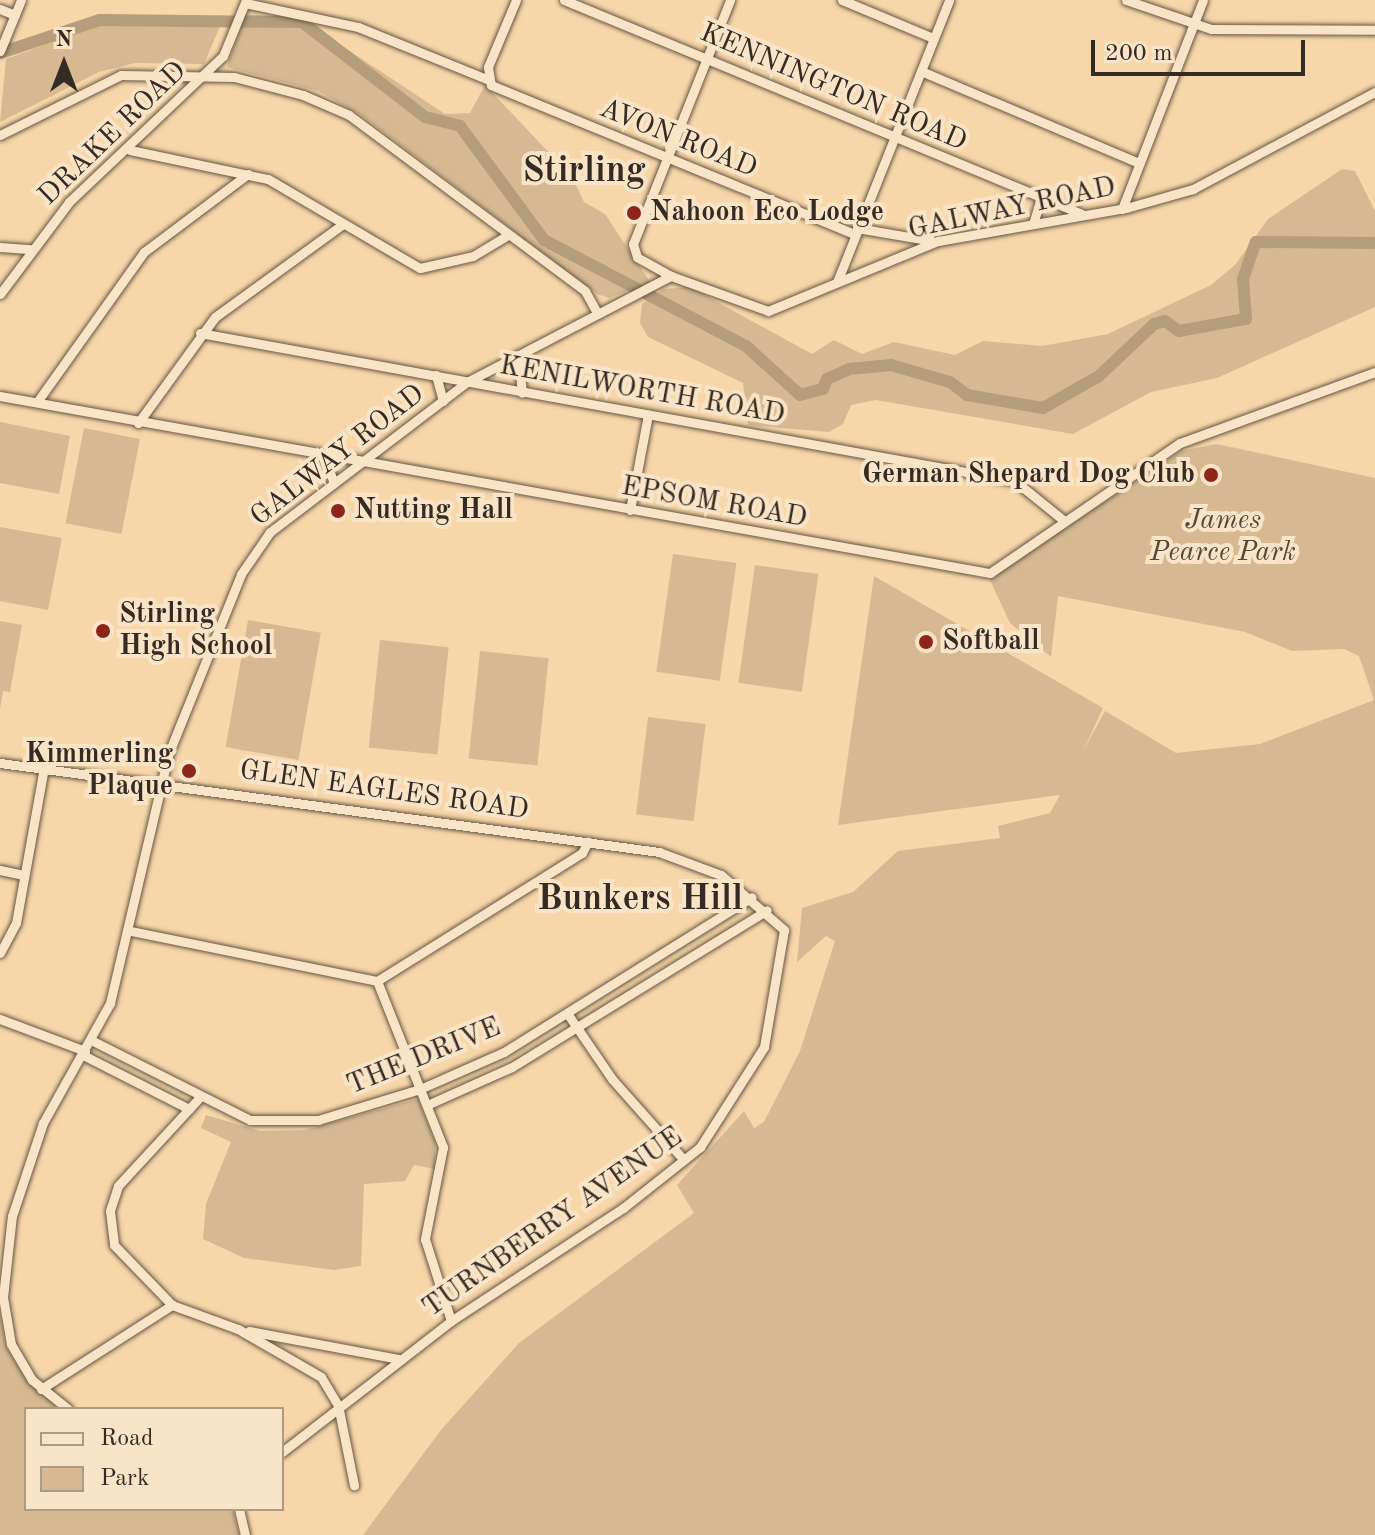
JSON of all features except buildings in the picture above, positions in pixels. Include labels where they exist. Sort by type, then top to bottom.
[{"type":"street","points":[[1,48],[21,0]]},
{"type":"street","points":[[488,77],[516,0]]},
{"type":"street","name":"KENNINGTON ROAD","points":[[564,0],[1086,215]]},
{"type":"street","points":[[666,159],[730,0]]},
{"type":"street","points":[[842,0],[933,38]]},
{"type":"street","points":[[837,282],[949,0]]},
{"type":"street","points":[[1126,0],[1194,26],[1375,30]]},
{"type":"street","points":[[1122,209],[1203,0]]},
{"type":"street","name":"AVON ROAD","points":[[246,2],[358,27],[488,77],[666,159],[856,231],[938,241]]},
{"type":"street","name":"DRAKE ROAD","points":[[0,294],[69,202],[130,150],[203,78],[233,32],[246,2]]},
{"type":"street","points":[[0,9],[15,15]]},
{"type":"street","points":[[921,71],[1139,163]]},
{"type":"street","points":[[0,135],[121,75],[247,79],[334,106],[585,291],[598,314]]},
{"type":"street","name":"GALWAY ROAD","points":[[666,159],[633,248],[671,276],[761,312],[938,241],[1122,209],[1224,176],[1375,92]]},
{"type":"street","points":[[130,150],[248,174],[420,268],[473,256],[508,235]]},
{"type":"street","points":[[37,402],[138,259],[248,174]]},
{"type":"street","points":[[1033,224],[1041,198]]},
{"type":"street","points":[[138,423],[200,333],[343,224]]},
{"type":"street","points":[[0,247],[31,249]]},
{"type":"street","name":"GALWAY ROAD","points":[[65,1407],[41,1389],[16,1356],[5,1325],[6,1253],[33,1146],[91,1040],[131,931],[158,789],[248,559],[334,483],[467,382],[671,276]]},
{"type":"street","name":"KENILWORTH ROAD","points":[[200,333],[1015,481],[1063,520]]},
{"type":"street","points":[[518,355],[522,393]]},
{"type":"street","name":"EPSOM ROAD","points":[[0,396],[324,457],[990,573],[1063,520],[1199,433],[1375,372]]},
{"type":"street","points":[[436,375],[443,401]]},
{"type":"street","points":[[630,510],[648,415]]},
{"type":"street","points":[[324,457],[334,483]]},
{"type":"street","name":"GLEN EAGLES ROAD","points":[[0,763],[43,773],[158,789],[283,798],[588,841],[692,862],[752,897]]},
{"type":"street","points":[[0,953],[16,923],[43,773]]},
{"type":"street","points":[[131,931],[377,981],[582,853],[588,841]]},
{"type":"street","points":[[0,870],[23,875]]},
{"type":"street","name":"TURNBERRY AVENUE","points":[[284,1450],[399,1359],[684,1160],[706,1140],[764,1047],[787,937],[767,910],[752,897]]},
{"type":"street","name":"THE DRIVE","points":[[91,1040],[250,1120],[299,1122],[420,1089],[504,1052],[752,897]]},
{"type":"street","name":"THE DRIVE","points":[[427,1105],[577,1028],[767,910]]},
{"type":"street","points":[[377,981],[444,1156],[425,1239],[451,1321]]},
{"type":"street","points":[[567,1013],[684,1160]]},
{"type":"street","points":[[0,1019],[84,1053],[189,1109]]},
{"type":"street","points":[[200,1097],[132,1166],[110,1211],[124,1261],[172,1305],[238,1329],[314,1371],[338,1405],[354,1485]]},
{"type":"street","points":[[41,1389],[172,1305]]},
{"type":"street","points":[[238,1329],[399,1359]]},
{"type":"street","points":[[239,1511],[245,1535]]},
{"type":"green space","points":[[245,14],[303,20],[445,114],[470,113],[485,85],[572,177],[584,202],[605,214],[650,282],[609,298],[597,294],[361,115],[318,91],[227,67]]},
{"type":"green space","points":[[106,22],[221,24],[204,64],[135,63],[99,72],[0,122],[6,59]]},
{"type":"green space","points":[[1342,169],[1355,171],[1375,211],[1375,307],[1217,378],[1151,392],[1073,434],[876,400],[851,405],[843,424],[829,432],[748,425],[743,383],[648,337],[640,323],[642,304],[664,289],[690,287],[812,354],[834,340],[862,354],[894,342],[955,355],[983,341],[1042,346],[1108,334],[1211,285],[1235,265],[1268,219]]},
{"type":"green space","points":[[0,422],[70,436],[59,494],[0,483]]},
{"type":"green space","points":[[84,428],[140,439],[121,534],[65,523]]},
{"type":"green space","name":"James Pearce Park","points":[[1217,444],[1375,478],[1375,1535],[363,1535],[441,1430],[519,1343],[694,1213],[677,1185],[744,1111],[754,1128],[764,1122],[800,1051],[835,941],[826,936],[797,962],[802,908],[853,892],[898,851],[1000,838],[998,826],[1050,813],[1060,795],[838,825],[874,576],[1103,708],[1083,751],[1105,711],[1176,753],[1260,744],[1374,700],[1359,656],[1344,649],[1292,651],[1245,632],[1058,596],[1051,657],[1010,623],[989,578],[1181,451]]},
{"type":"green space","points":[[0,527],[62,538],[48,610],[0,601]]},
{"type":"green space","points":[[673,554],[736,563],[720,681],[656,672]]},
{"type":"green space","points":[[755,565],[818,574],[802,692],[738,683]]},
{"type":"green space","points":[[248,620],[321,633],[298,760],[226,747]]},
{"type":"green space","points":[[0,621],[22,625],[10,692],[3,691],[0,709]]},
{"type":"green space","points":[[380,640],[449,647],[437,755],[369,747]]},
{"type":"green space","points":[[480,651],[549,658],[537,766],[469,758]]},
{"type":"green space","points":[[648,717],[706,724],[694,821],[636,814]]},
{"type":"green space","points":[[418,1099],[435,1142],[435,1169],[414,1165],[405,1181],[364,1184],[361,1266],[334,1270],[244,1258],[203,1239],[206,1204],[231,1142],[201,1128],[206,1115],[260,1131],[305,1130]]},
{"type":"green space","points":[[0,1314],[5,1345],[23,1374],[57,1407],[24,1407],[24,1511],[233,1511],[239,1535],[0,1535]]},
{"type":"waterway","points":[[0,53],[100,20],[302,22],[425,117],[460,126],[544,240],[746,346],[800,395],[823,389],[827,379],[849,369],[891,365],[950,382],[967,395],[1043,408],[1099,376],[1154,324],[1165,321],[1179,331],[1246,319],[1243,279],[1256,242],[1375,243]]},
{"type":"place","name":"Nahoon Eco Lodge","points":[[634,213]]},
{"type":"place","name":"German Shepard Dog Club","points":[[1211,475]]},
{"type":"place","name":"Nutting Hall","points":[[338,511]]},
{"type":"place","name":"Stirling High School","points":[[103,631]]},
{"type":"place","name":"Softball","points":[[926,642]]},
{"type":"place","name":"Kimmerling Plaque","points":[[189,771]]},
{"type":"district","name":"Stirling","points":[[584,173]]},
{"type":"district","name":"Bunkers Hill","points":[[640,901]]}]
